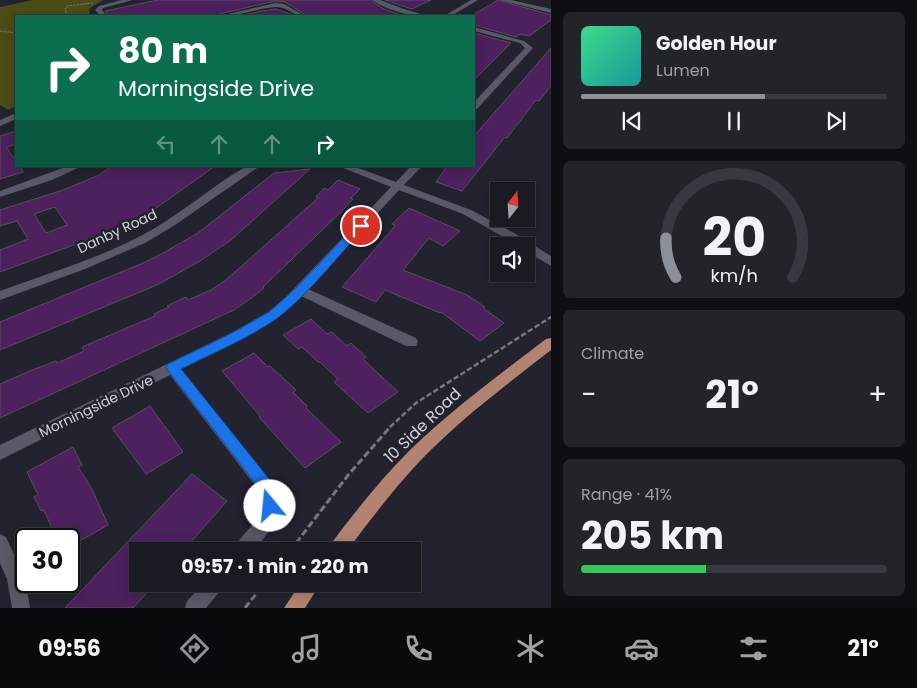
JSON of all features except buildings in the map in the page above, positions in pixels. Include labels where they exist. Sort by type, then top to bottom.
[{"type":"main road","name":"10 Side Road","points":[[343,542],[369,507],[426,445],[482,396],[551,343]]},
{"type":"main road","points":[[293,608],[305,592]]},
{"type":"street","points":[[103,15],[98,10],[101,7],[130,0]]},
{"type":"street","points":[[376,0],[402,11],[420,15]]},
{"type":"street","points":[[449,15],[475,0]]},
{"type":"street","points":[[504,0],[551,11]]},
{"type":"street","points":[[226,15],[275,4],[282,5],[300,15]]},
{"type":"street","points":[[475,29],[522,42],[529,48],[475,106]]},
{"type":"street","points":[[0,123],[15,116]]},
{"type":"street","points":[[0,194],[76,167]]},
{"type":"street","name":"Danby Road","points":[[0,296],[115,251],[158,231],[196,206],[240,171],[252,167]]},
{"type":"street","points":[[346,167],[483,220],[551,262]]},
{"type":"street","name":"Morningside Drive","points":[[0,453],[265,320],[300,290],[417,167]]},
{"type":"street","points":[[300,290],[411,342]]},
{"type":"street","points":[[172,368],[265,485],[269,494],[270,506],[266,524],[250,542]]},
{"type":"street","points":[[0,543],[16,578],[21,608]]},
{"type":"street","points":[[194,608],[208,592]]},
{"type":"path","points":[[68,15],[65,10],[67,6],[95,3]]},
{"type":"path","points":[[0,31],[15,33]]},
{"type":"path","points":[[297,542],[368,452],[399,417],[416,403],[551,317]]},
{"type":"path","points":[[245,608],[258,592]]},
{"type":"shaded area","points":[[33,0],[103,0],[90,8],[90,15],[15,15],[15,106],[8,110],[0,105],[0,7]]},
{"type":"route","points":[[270,506],[269,494],[265,485],[172,368],[273,315],[300,290],[361,226]]}]
